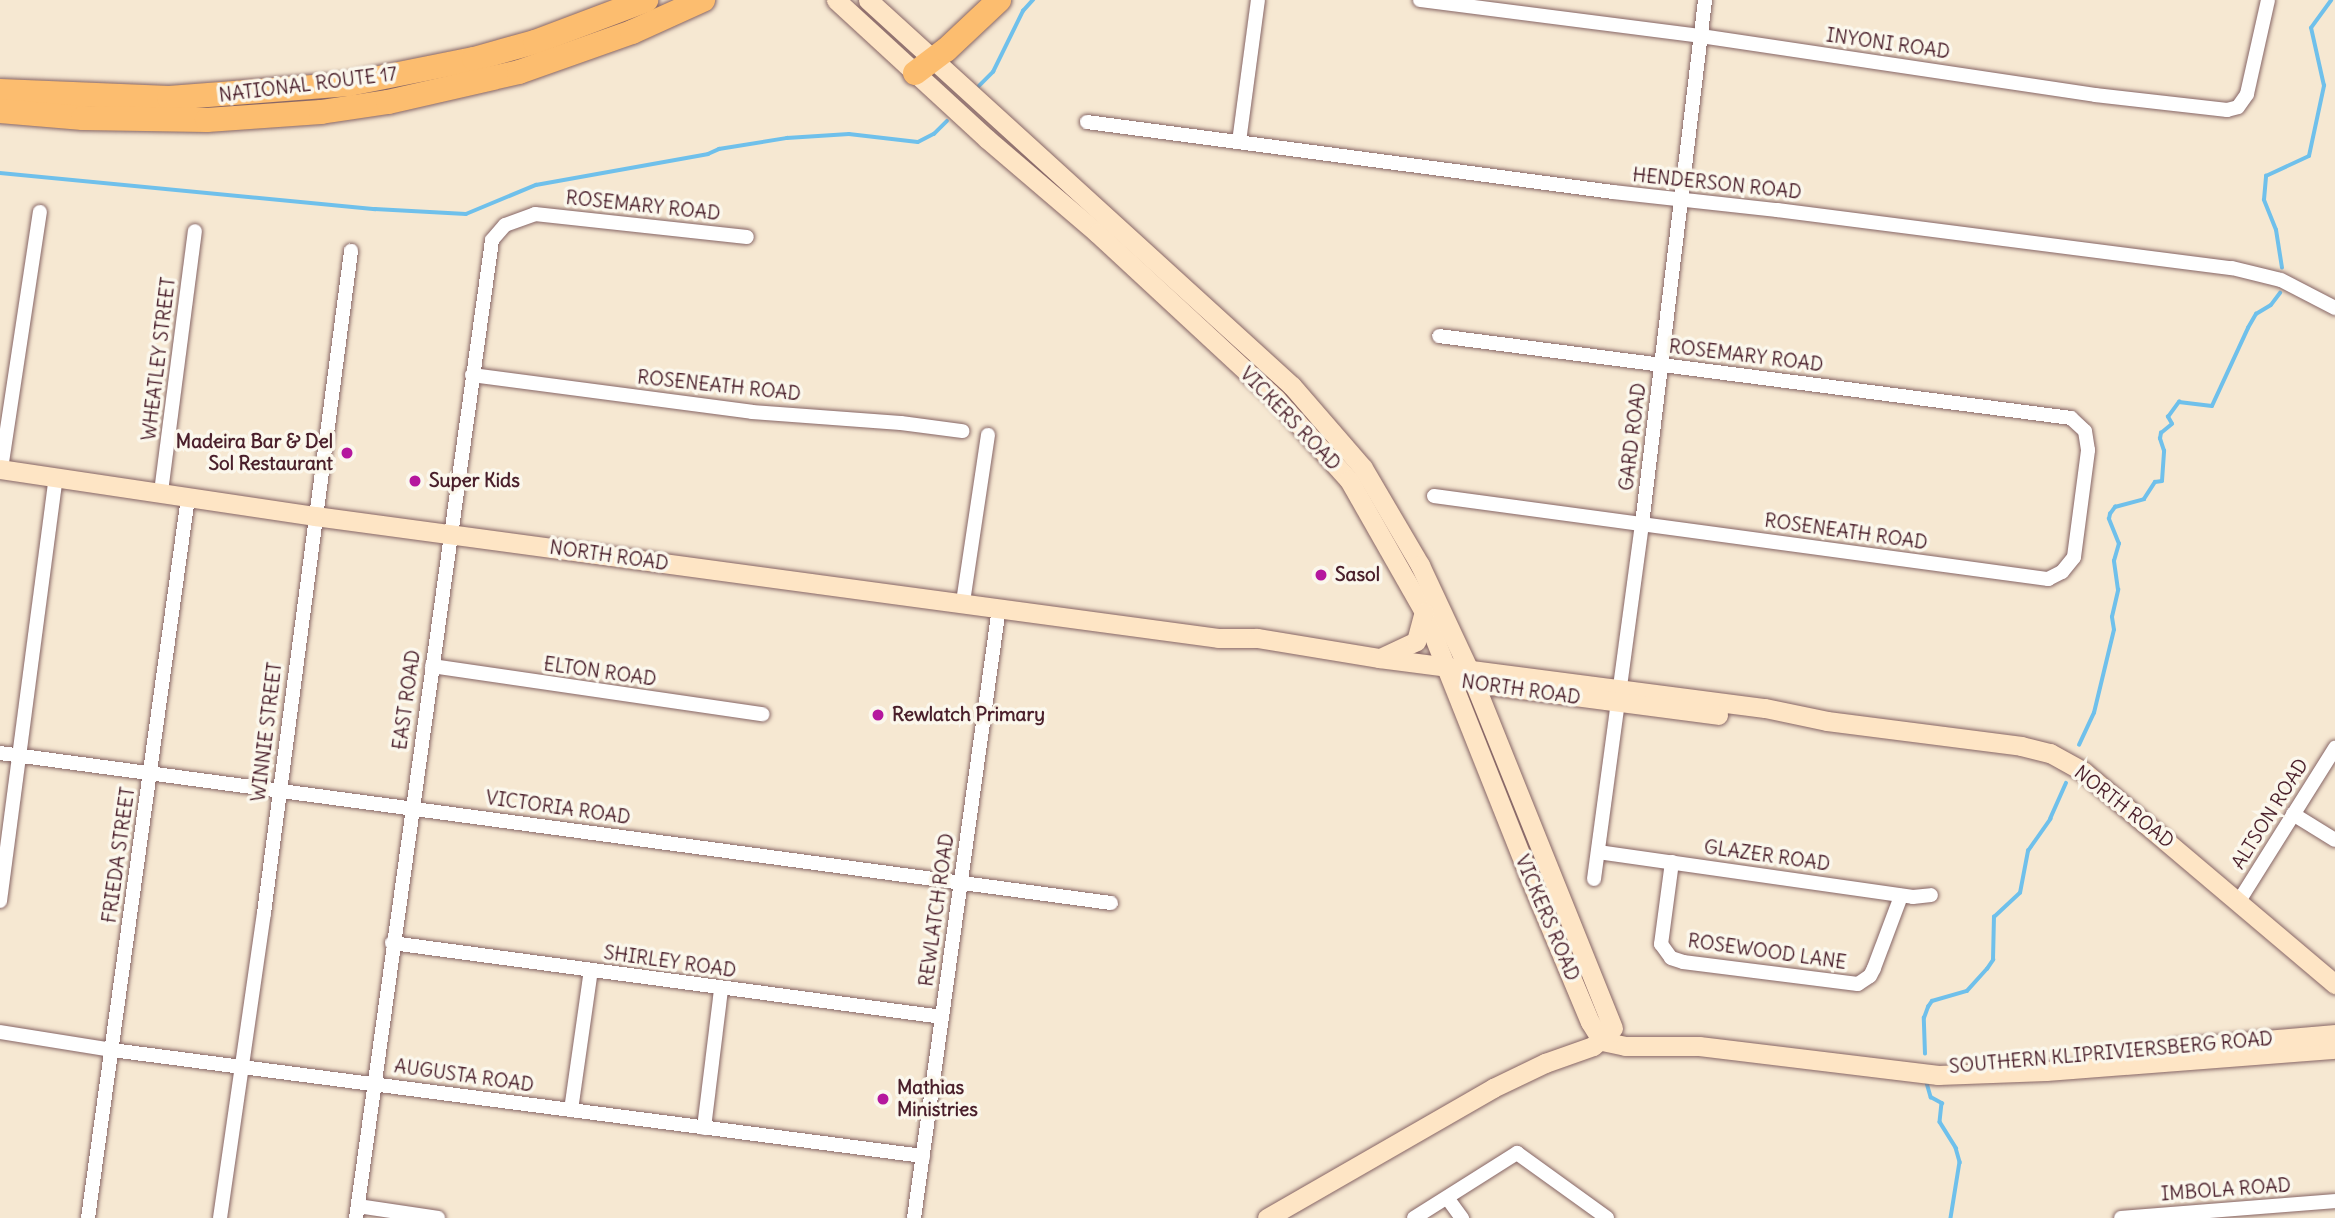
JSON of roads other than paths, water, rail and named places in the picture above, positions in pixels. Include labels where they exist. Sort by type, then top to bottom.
[{"type":"highway","name":"NATIONAL ROUTE 17","points":[[0,91],[169,98],[294,91],[349,84],[408,74],[535,42],[646,0]]},
{"type":"highway","points":[[0,111],[83,118],[207,120],[321,112],[374,104],[519,72],[632,32],[703,0]]},
{"type":"highway","points":[[923,67],[999,0]]},
{"type":"main road","name":"VICKERS ROAD","points":[[836,0],[923,67],[1158,262],[1292,386],[1342,440],[1384,500],[1420,565],[1472,677],[1607,1034]]},
{"type":"main road","name":"VICKERS ROAD","points":[[868,0],[923,67],[1305,429],[1354,487],[1424,611],[1583,1005],[1607,1034]]},
{"type":"main road","name":"NORTH ROAD","points":[[1,469],[315,516],[1218,638],[1257,638],[1379,658],[1449,674]]},
{"type":"main road","points":[[1379,658],[1416,641],[1424,611]]},
{"type":"main road","name":"NORTH ROAD","points":[[1218,638],[1248,647],[1619,696],[1765,720],[1827,721],[2021,746],[2050,753],[2095,780],[2335,984]]},
{"type":"main road","name":"NORTH ROAD","points":[[1472,677],[1519,690],[1619,696]]},
{"type":"main road","points":[[1490,724],[1500,699],[1519,690]]},
{"type":"main road","points":[[1560,1057],[1582,1026],[1583,1005]]},
{"type":"main road","points":[[1267,1218],[1493,1088],[1607,1034]]},
{"type":"main road","name":"SOUTHERN KLIPRIVIERSBERG ROAD","points":[[1607,1034],[1707,1036],[1941,1066],[2335,1049]]},
{"type":"main road","name":"SOUTHERN KLIPRIVIERSBERG ROAD","points":[[2197,1053],[2335,1034]]},
{"type":"street","points":[[1239,142],[1258,0]]},
{"type":"street","name":"INYONI ROAD","points":[[1420,0],[1701,36],[2095,95],[2233,109],[2245,99],[2250,86],[2268,0]]},
{"type":"street","name":"GARD ROAD","points":[[1594,879],[1642,524],[1705,0]]},
{"type":"street","name":"HENDERSON ROAD","points":[[1087,122],[2232,268],[2281,280],[2335,308]]},
{"type":"street","points":[[1,469],[40,212]]},
{"type":"street","name":"ROSEMARY ROAD","points":[[536,214],[747,237]]},
{"type":"street","name":"EAST ROAD","points":[[357,1212],[392,943],[492,240],[505,225],[536,214]]},
{"type":"street","name":"WHEATLEY STREET","points":[[161,492],[195,231]]},
{"type":"street","name":"WINNIE STREET","points":[[220,1218],[243,1065],[351,251]]},
{"type":"street","name":"ROSEMARY ROAD","points":[[1440,336],[2047,414]]},
{"type":"street","name":"ROSENEATH ROAD","points":[[472,375],[752,412],[901,423],[962,431]]},
{"type":"street","name":"ROSENEATH ROAD","points":[[1434,496],[2053,578],[2066,569],[2074,556],[2088,450],[2085,431],[2076,421],[2047,414]]},
{"type":"street","points":[[963,602],[988,435]]},
{"type":"street","points":[[0,901],[56,478]]},
{"type":"street","name":"FRIEDA STREET","points":[[88,1218],[188,496]]},
{"type":"street","name":"REWLATCH ROAD","points":[[914,1218],[999,608]]},
{"type":"street","name":"ELTON ROAD","points":[[432,666],[763,714]]},
{"type":"street","name":"ALTSON ROAD","points":[[2239,901],[2335,748]]},
{"type":"street","name":"VICTORIA ROAD","points":[[0,753],[1111,903]]},
{"type":"street","points":[[2293,814],[2335,841]]},
{"type":"street","name":"GLAZER ROAD","points":[[1598,852],[1902,895],[1931,895]]},
{"type":"street","name":"ROSEWOOD LANE","points":[[1672,862],[1661,944],[1671,958],[1683,962],[1858,984],[1870,976],[1874,968],[1902,895]]},
{"type":"street","name":"SHIRLEY ROAD","points":[[392,943],[942,1017]]},
{"type":"street","points":[[571,1110],[591,970]]},
{"type":"street","points":[[704,1128],[721,989]]},
{"type":"street","name":"AUGUSTA ROAD","points":[[0,1032],[112,1050],[243,1065],[923,1156]]},
{"type":"street","points":[[1414,1218],[1517,1153],[1607,1218]]},
{"type":"street","points":[[1448,1199],[1462,1218]]},
{"type":"street","name":"IMBOLA ROAD","points":[[2121,1218],[2335,1201]]},
{"type":"street","points":[[2318,1202],[2319,1218]]},
{"type":"street","points":[[357,1212],[438,1218]]},
{"type":"waterway","points":[[979,86],[993,72],[1023,11],[1033,0]]},
{"type":"waterway","points":[[2282,268],[2276,230],[2264,200],[2266,176],[2309,156],[2324,86],[2311,28],[2331,0]]},
{"type":"waterway","points":[[0,173],[375,209],[466,214],[536,185],[708,154],[719,149],[787,138],[849,134],[918,142],[934,134],[947,121]]},
{"type":"waterway","points":[[2079,745],[2094,713],[2114,630],[2112,617],[2118,590],[2114,561],[2119,544],[2109,519],[2110,514],[2115,507],[2144,499],[2155,482],[2162,481],[2164,451],[2160,439],[2161,433],[2172,424],[2168,417],[2179,402],[2212,406],[2256,314],[2271,305],[2280,293]]},
{"type":"waterway","points":[[1925,1054],[1924,1018],[1928,1007],[1932,1001],[1967,991],[1993,960],[1994,917],[2020,893],[2028,851],[2050,819],[2066,783]]},
{"type":"waterway","points":[[1927,1083],[1931,1097],[1942,1103],[1940,1122],[1956,1148],[1960,1162],[1951,1218]]},
{"type":"place","name":"Madeira Bar & Del Sol Restaurant","points":[[347,453]]},
{"type":"place","name":"Super Kids","points":[[415,481]]},
{"type":"place","name":"Sasol","points":[[1321,575]]},
{"type":"place","name":"Rewlatch Primary","points":[[878,715]]},
{"type":"place","name":"Mathias Ministries","points":[[883,1099]]}]
